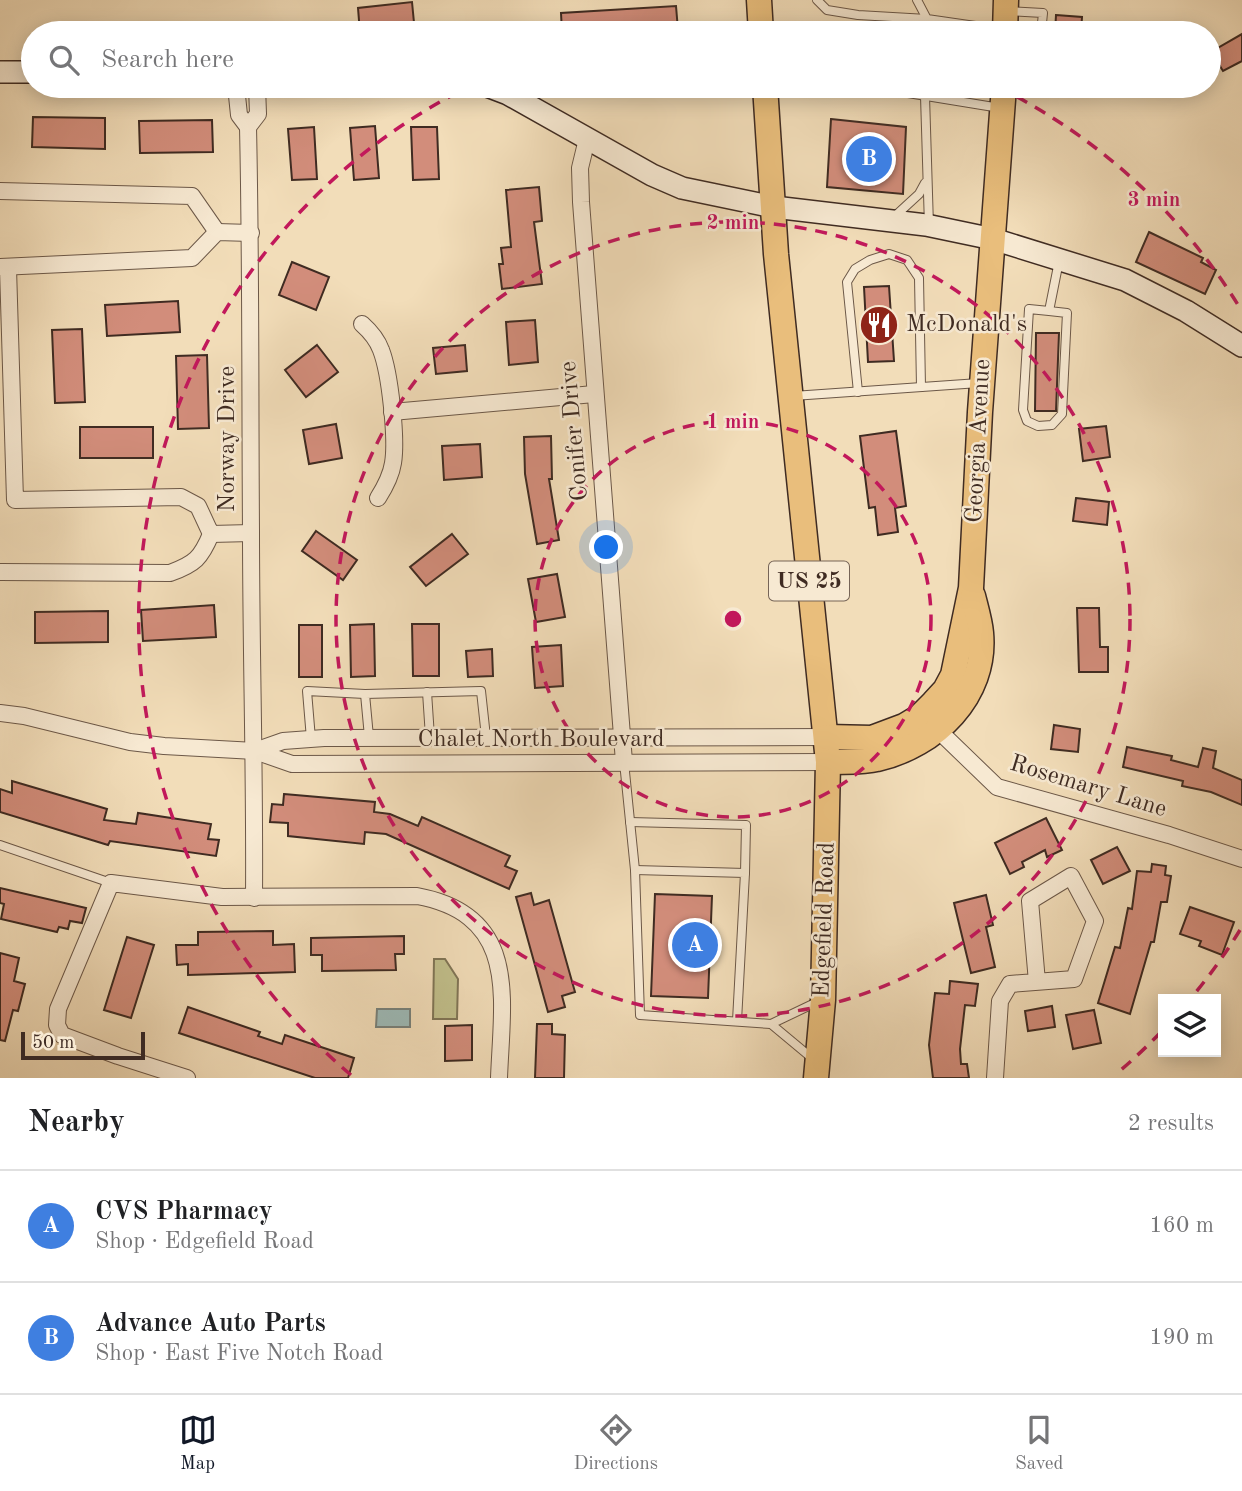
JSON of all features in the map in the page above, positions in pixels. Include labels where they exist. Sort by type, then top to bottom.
[{"type":"main road","points":[[759,0],[760,21]]},
{"type":"main road","name":"US 25","points":[[766,98],[790,397],[828,762]]},
{"type":"main road","name":"Georgia Avenue","points":[[827,737],[872,738],[887,734],[919,717],[945,690],[953,675],[971,588],[982,383],[1004,98]]},
{"type":"main road","name":"Georgia Avenue","points":[[828,762],[874,760],[890,756],[938,730],[967,697],[974,685],[980,664],[981,634],[971,588]]},
{"type":"main road","name":"Edgefield Road","points":[[817,1071],[823,1000],[828,762]]},
{"type":"street","points":[[0,72],[21,72]]},
{"type":"street","name":"Norway Drive","points":[[237,98],[239,115],[248,127],[251,233],[254,898]]},
{"type":"street","name":"Norway Drive","points":[[248,127],[258,114],[257,98]]},
{"type":"street","points":[[515,98],[652,175],[682,188],[774,207],[929,226],[993,239],[1125,280],[1186,311],[1242,346]]},
{"type":"street","name":"Conifer Drive","points":[[587,139],[580,168],[594,394],[624,762]]},
{"type":"street","points":[[0,191],[192,196],[217,232]]},
{"type":"street","points":[[0,572],[170,573],[189,566],[202,555],[211,534],[198,506],[181,497],[15,500],[4,267],[192,258],[217,232],[251,233]]},
{"type":"street","points":[[362,324],[377,341],[382,352],[391,412],[393,463],[390,476],[377,498]]},
{"type":"street","points":[[391,412],[594,394]]},
{"type":"street","points":[[211,534],[251,533]]},
{"type":"street","name":"Chalet North Boulevard","points":[[0,713],[24,716],[130,742],[255,751],[292,764],[828,762]]},
{"type":"street","name":"Rosemary Lane","points":[[938,730],[997,787],[1132,824],[1242,859]]},
{"type":"street","name":"Chalet North Boulevard","points":[[255,751],[283,741],[369,737],[827,737]]},
{"type":"street","points":[[995,1078],[1000,1001],[1010,984],[1037,982],[1074,979],[1096,921],[1071,876],[1030,901],[1037,982]]},
{"type":"street","points":[[187,1078],[62,1035],[57,1025],[58,1009],[111,883],[222,897],[417,896],[439,900],[457,909],[489,939],[497,958],[501,981],[499,1078]]},
{"type":"lane","points":[[817,0],[827,10],[858,15],[927,19],[1006,19],[1043,13],[1042,21]]},
{"type":"lane","points":[[917,0],[927,19]]},
{"type":"lane","points":[[925,98],[929,226]]},
{"type":"lane","points":[[889,222],[919,194],[926,180]]},
{"type":"lane","points":[[858,392],[847,282],[855,269],[870,260],[889,254],[907,260],[919,278],[921,387]]},
{"type":"lane","points":[[1049,311],[1059,261]]},
{"type":"lane","points":[[1030,309],[1049,311],[1067,313],[1062,414],[1052,425],[1038,426],[1027,421],[1023,410],[1028,322],[1030,309]]},
{"type":"lane","points":[[790,397],[982,383]]},
{"type":"lane","points":[[311,739],[307,691],[365,694],[481,691],[486,737]]},
{"type":"lane","points":[[427,692],[430,737]]},
{"type":"lane","points":[[365,694],[369,737]]},
{"type":"lane","points":[[624,762],[635,870],[640,1015],[771,1024],[823,1000]]},
{"type":"lane","points":[[630,822],[746,825],[737,1021]]},
{"type":"lane","points":[[0,845],[111,883]]},
{"type":"lane","points":[[635,870],[745,873]]},
{"type":"lane","points":[[771,1024],[817,1071]]},
{"type":"shaded area","points":[[434,959],[445,959],[458,979],[457,1019],[433,1019]]},
{"type":"water","points":[[377,1009],[410,1009],[410,1027],[376,1027]]},
{"type":"building","points":[[412,2],[414,21],[359,21],[358,8]]},
{"type":"building","points":[[676,6],[677,21],[561,21],[561,13]]},
{"type":"building","points":[[1056,15],[1082,17],[1082,21],[1056,21]]},
{"type":"building","points":[[1242,34],[1242,61],[1223,71],[1221,46]]},
{"type":"building","points":[[33,117],[105,118],[105,149],[32,147]]},
{"type":"building","points":[[831,119],[906,127],[903,194],[827,187]]},
{"type":"building","points":[[212,120],[213,152],[140,153],[139,121]]},
{"type":"building","points":[[375,126],[379,178],[354,180],[350,128]]},
{"type":"building","points":[[314,127],[317,179],[292,180],[288,129]]},
{"type":"building","points":[[411,127],[437,127],[439,179],[413,180]]},
{"type":"building","points":[[539,187],[542,221],[534,222],[542,284],[502,289],[499,264],[503,264],[501,248],[511,247],[506,190]]},
{"type":"building","points":[[1149,232],[1203,258],[1201,262],[1216,270],[1205,294],[1136,262]]},
{"type":"building","points":[[292,262],[329,277],[316,310],[279,295]]},
{"type":"building","points":[[889,286],[894,361],[868,362],[864,287]]},
{"type":"building","points":[[178,301],[180,332],[107,336],[105,305]]},
{"type":"building","points":[[535,320],[538,362],[509,365],[506,322]]},
{"type":"building","points":[[82,329],[85,402],[55,403],[52,330]]},
{"type":"building","points":[[1036,333],[1059,333],[1056,411],[1035,411]]},
{"type":"building","points":[[317,345],[338,372],[306,397],[285,370]]},
{"type":"building","points":[[465,345],[467,371],[436,374],[433,348]]},
{"type":"building","points":[[207,355],[209,428],[178,429],[176,356]]},
{"type":"building","points":[[336,424],[342,458],[309,464],[303,430]]},
{"type":"building","points":[[1106,426],[1110,457],[1083,461],[1079,429]]},
{"type":"building","points":[[80,427],[153,427],[153,458],[80,458]]},
{"type":"building","points":[[896,431],[906,506],[895,508],[898,532],[878,535],[875,507],[869,508],[860,436]]},
{"type":"building","points":[[551,436],[552,479],[549,479],[559,540],[537,544],[525,474],[524,437]]},
{"type":"building","points":[[480,444],[482,477],[444,480],[442,446]]},
{"type":"building","points":[[1076,498],[1109,502],[1107,525],[1073,521]]},
{"type":"building","points":[[316,531],[357,560],[343,580],[302,551]]},
{"type":"building","points":[[452,534],[468,554],[426,586],[410,567]]},
{"type":"building","points":[[557,574],[565,617],[536,622],[528,579]]},
{"type":"building","points":[[214,605],[216,637],[143,641],[141,610]]},
{"type":"building","points":[[1077,608],[1099,608],[1100,647],[1108,647],[1108,672],[1079,672]]},
{"type":"building","points":[[108,611],[108,642],[35,643],[35,612]]},
{"type":"building","points":[[374,624],[375,676],[351,677],[350,625]]},
{"type":"building","points":[[412,624],[439,624],[439,676],[413,676]]},
{"type":"building","points":[[299,625],[322,625],[322,677],[299,677]]},
{"type":"building","points":[[561,645],[563,686],[535,688],[532,647]]},
{"type":"building","points":[[492,649],[493,676],[468,677],[466,651]]},
{"type":"building","points":[[1054,725],[1080,729],[1078,752],[1051,749]]},
{"type":"building","points":[[1127,747],[1172,756],[1171,760],[1198,767],[1203,748],[1216,751],[1213,768],[1242,780],[1242,805],[1211,792],[1182,786],[1183,781],[1123,767]]},
{"type":"building","points":[[12,781],[107,809],[104,820],[136,824],[138,813],[211,824],[208,839],[219,840],[216,856],[110,841],[108,845],[0,812],[0,789],[12,793]]},
{"type":"building","points":[[284,794],[375,802],[374,812],[390,814],[418,826],[422,817],[510,856],[505,866],[517,871],[509,889],[386,834],[365,832],[364,844],[288,836],[288,823],[270,822],[272,804],[283,805]]},
{"type":"building","points":[[1046,818],[1062,850],[1047,857],[1045,850],[1022,862],[1024,867],[1010,874],[995,843]]},
{"type":"building","points":[[1117,847],[1130,871],[1103,884],[1091,860]]},
{"type":"building","points":[[1152,864],[1166,866],[1165,875],[1171,876],[1167,902],[1161,902],[1154,942],[1151,942],[1130,1014],[1098,1003],[1115,947],[1120,948],[1128,908],[1132,909],[1137,871],[1151,872]]},
{"type":"building","points":[[0,888],[86,908],[82,923],[70,921],[68,929],[59,927],[57,932],[1,919],[4,904],[0,903]]},
{"type":"building","points":[[531,893],[534,905],[549,900],[575,992],[562,996],[565,1007],[548,1012],[516,897]]},
{"type":"building","points":[[655,894],[712,896],[708,998],[651,996]]},
{"type":"building","points":[[986,895],[993,925],[986,927],[995,967],[971,973],[954,903]]},
{"type":"building","points":[[1190,907],[1234,922],[1222,955],[1199,946],[1201,941],[1180,934]]},
{"type":"building","points":[[273,931],[273,945],[294,944],[295,972],[188,975],[188,964],[177,965],[176,945],[198,945],[198,932]]},
{"type":"building","points":[[404,936],[404,954],[395,954],[396,970],[322,971],[322,955],[311,955],[311,938]]},
{"type":"building","points":[[127,937],[154,945],[131,1018],[104,1010]]},
{"type":"building","points":[[0,953],[19,958],[14,981],[25,984],[18,1011],[13,1010],[5,1041],[0,1040]]},
{"type":"building","points":[[950,981],[978,984],[975,1006],[965,1005],[960,1049],[961,1064],[967,1064],[969,1078],[933,1078],[929,1045],[935,993],[949,994]]},
{"type":"building","points":[[1052,1006],[1055,1027],[1028,1031],[1025,1011]]},
{"type":"building","points":[[188,1007],[260,1032],[258,1036],[282,1044],[285,1035],[354,1058],[348,1078],[315,1078],[179,1033]]},
{"type":"building","points":[[1094,1010],[1101,1043],[1073,1049],[1066,1015]]},
{"type":"building","points":[[537,1024],[552,1024],[552,1034],[565,1035],[564,1078],[535,1078]]},
{"type":"building","points":[[472,1025],[472,1060],[445,1061],[445,1026]]},
{"type":"place","name":"Advance Auto Parts","points":[[869,159]]},
{"type":"place","name":"McDonald's","points":[[879,325]]},
{"type":"place","name":"CVS Pharmacy","points":[[695,945]]}]
